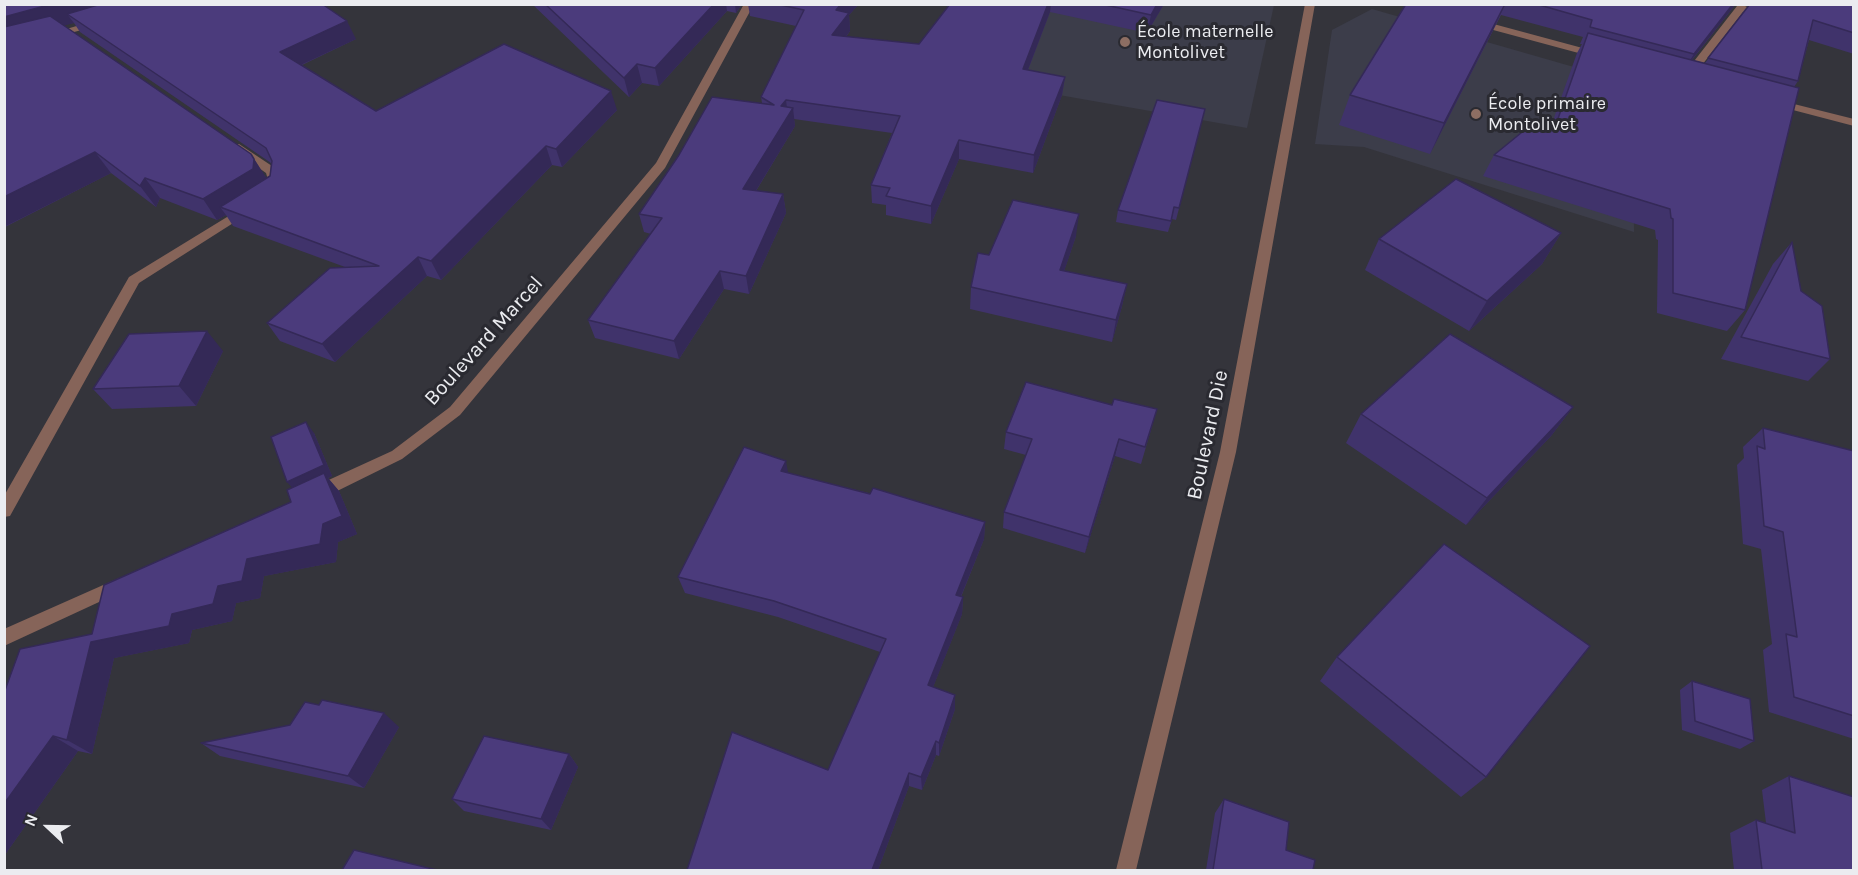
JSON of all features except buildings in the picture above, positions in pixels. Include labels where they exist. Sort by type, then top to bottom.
[{"type":"street","name":"Boulevard Marcel","points":[[305,498],[397,455],[455,411],[661,165],[749,4]]},
{"type":"street","name":"Boulevard Die","points":[[1126,870],[1228,452],[1310,4]]},
{"type":"street","points":[[1687,79],[1741,8],[1760,15]]},
{"type":"street","points":[[36,39],[110,19]]},
{"type":"street","points":[[1463,19],[1612,59]]},
{"type":"street","points":[[68,31],[87,44]]},
{"type":"street","points":[[1764,99],[1854,123]]},
{"type":"street","points":[[4,511],[134,280],[274,193],[275,179],[271,171],[223,137]]},
{"type":"street","points":[[4,638],[134,578]]},
{"type":"shaded area","name":"École maternelle Montolivet","points":[[1001,5],[1274,5],[1247,128],[968,79]]},
{"type":"shaded area","name":"École primaire Montolivet","points":[[1372,9],[1633,84],[1634,232],[1364,147],[1315,144],[1332,30]]},
{"type":"place","name":"École maternelle Montolivet","points":[[1125,42]]},
{"type":"place","name":"École primaire Montolivet","points":[[1476,114]]}]
